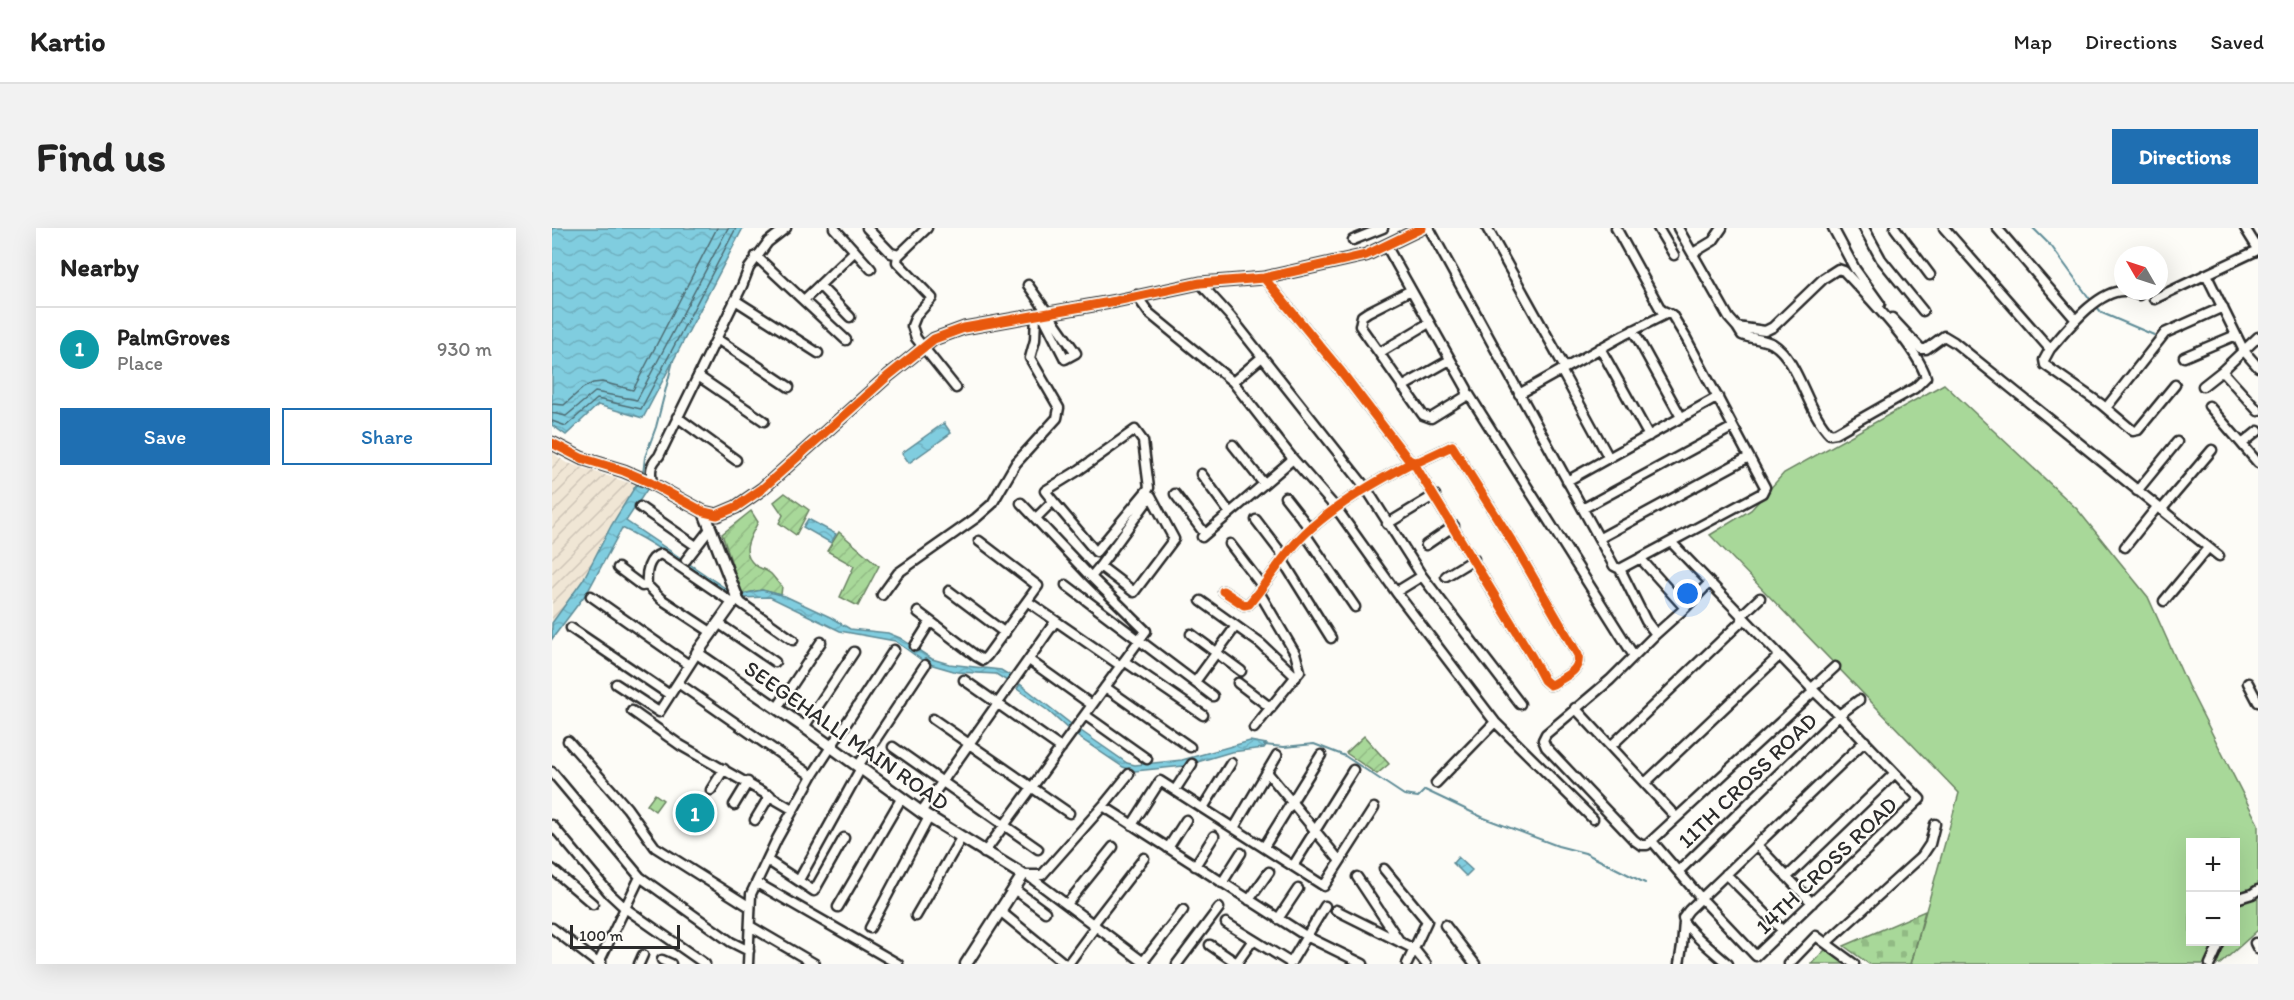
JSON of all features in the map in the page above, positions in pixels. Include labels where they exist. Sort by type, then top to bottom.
[{"type":"street","points":[[649,482],[653,462],[717,339],[756,256],[768,242],[786,228]]},
{"type":"street","points":[[834,228],[871,269]]},
{"type":"street","points":[[867,228],[891,253],[898,255],[903,253],[927,228]]},
{"type":"street","points":[[552,443],[581,458],[624,471],[704,512],[717,515],[736,507],[762,489],[888,375],[934,339],[964,328],[1200,283],[1264,278],[1366,255],[1387,247],[1422,228]]},
{"type":"street","points":[[1429,228],[1614,566],[1620,569],[1646,621],[1656,634]]},
{"type":"street","points":[[1487,228],[1609,458]]},
{"type":"street","points":[[1616,228],[1661,310],[1672,315],[1686,338],[1765,487],[1762,493],[1620,569]]},
{"type":"street","points":[[1658,228],[1674,255]]},
{"type":"street","points":[[1678,228],[1729,318],[1742,336],[1767,342],[1783,353],[1830,434],[1836,433],[1915,388],[1926,377],[1917,360],[1878,308],[1844,271],[1838,269],[1824,278],[1773,327],[1766,330],[1737,327]]},
{"type":"street","points":[[1693,253],[1713,241],[1722,228]]},
{"type":"street","points":[[1833,228],[1855,269],[1921,350],[1944,336],[1948,338],[2012,387],[2219,556]]},
{"type":"street","points":[[1864,228],[1881,259],[1923,311]]},
{"type":"street","points":[[1895,228],[1930,275]]},
{"type":"street","points":[[1944,228],[2050,349]]},
{"type":"street","points":[[1997,228],[2076,320]]},
{"type":"street","points":[[2168,293],[2258,250],[2245,228]]},
{"type":"street","points":[[1353,240],[1377,229]]},
{"type":"street","points":[[1387,247],[1468,393],[1634,656]]},
{"type":"street","points":[[804,300],[855,251]]},
{"type":"street","points":[[898,255],[897,262],[932,298],[916,316],[912,326],[916,338],[956,388]]},
{"type":"street","points":[[756,256],[846,340]]},
{"type":"street","points":[[2207,276],[2244,351],[2258,367]]},
{"type":"street","points":[[1223,591],[1244,605],[1249,604],[1308,532],[1336,508],[1413,462],[1452,446],[1518,551],[1578,655],[1579,664],[1577,668],[1550,685],[1544,680],[1474,559],[1413,462],[1408,459],[1340,370],[1264,278]]},
{"type":"street","points":[[1200,283],[1366,488],[1422,576],[1520,704]]},
{"type":"street","points":[[1028,285],[1042,314],[1065,359],[1076,353],[1042,314]]},
{"type":"street","points":[[820,286],[850,317]]},
{"type":"street","points":[[1411,290],[1362,316],[1360,326],[1423,415],[1431,418],[1465,398],[1468,393]]},
{"type":"street","points":[[2114,294],[2104,296],[2076,320],[2050,349],[2044,360],[2045,365],[2106,408],[2135,432],[2175,385]]},
{"type":"street","points":[[1136,295],[1149,313],[1233,381],[1293,459],[1336,508],[1396,592],[1495,722],[1593,819]]},
{"type":"street","points":[[735,300],[818,353]]},
{"type":"street","points":[[2106,408],[2162,336],[2168,331],[2223,307]]},
{"type":"street","points":[[1519,393],[1668,313]]},
{"type":"street","points":[[882,595],[898,573],[976,518],[992,504],[1016,463],[1058,418],[1059,408],[1030,358],[1042,314]]},
{"type":"street","points":[[1380,353],[1429,323]]},
{"type":"street","points":[[1633,330],[1682,417]]},
{"type":"street","points":[[2184,357],[2236,335]]},
{"type":"street","points":[[2203,386],[2258,337]]},
{"type":"street","points":[[717,339],[789,387]]},
{"type":"street","points":[[1600,348],[1649,436]]},
{"type":"street","points":[[1233,381],[1262,357]]},
{"type":"street","points":[[1402,387],[1450,360]]},
{"type":"street","points":[[2222,371],[2258,411]]},
{"type":"street","points":[[698,376],[764,421]]},
{"type":"street","points":[[1567,481],[1718,397]]},
{"type":"street","points":[[2209,406],[2258,463]]},
{"type":"street","points":[[677,417],[736,460]]},
{"type":"street","points":[[1584,508],[1733,427]]},
{"type":"street","points":[[1135,430],[1143,441],[1149,488],[1096,552],[1053,501],[1045,491],[1135,430]]},
{"type":"street","points":[[2242,444],[2258,431]]},
{"type":"street","points":[[2137,490],[2177,442]]},
{"type":"street","points":[[1233,445],[1264,484]]},
{"type":"street","points":[[2125,547],[2212,450]]},
{"type":"street","points":[[1600,538],[1749,457]]},
{"type":"street","points":[[1175,494],[1203,536],[1293,459]]},
{"type":"street","points":[[1201,474],[1230,513]]},
{"type":"street","points":[[1387,524],[1435,495]]},
{"type":"street","points":[[1091,577],[1150,496],[1174,539],[1134,592],[1100,566]]},
{"type":"street","points":[[1285,497],[1355,608]]},
{"type":"street","points":[[1036,518],[1053,501]]},
{"type":"street","points":[[984,853],[1146,631],[1091,577],[1021,502]]},
{"type":"street","points":[[640,507],[696,546]]},
{"type":"street","points":[[704,512],[735,600]]},
{"type":"street","points":[[1256,520],[1284,560],[1331,638]]},
{"type":"street","points":[[1425,545],[1454,526]]},
{"type":"street","points":[[686,560],[710,529]]},
{"type":"street","points":[[918,612],[983,660],[1038,586],[979,541]]},
{"type":"street","points":[[1671,542],[1779,656],[1895,773],[1787,877]]},
{"type":"street","points":[[1230,544],[1261,590],[1295,653],[1300,671],[1254,728]]},
{"type":"street","points":[[2164,601],[2208,548]]},
{"type":"street","points":[[775,662],[661,599],[647,585],[648,567],[656,555],[661,554],[741,603],[793,639]]},
{"type":"street","points":[[1641,558],[1685,608]]},
{"type":"street","points":[[1446,576],[1474,559]]},
{"type":"street","points":[[618,568],[642,586],[647,585]]},
{"type":"street","points":[[1396,592],[1422,576]]},
{"type":"street","points":[[1709,583],[1610,680],[1575,708],[1546,734],[1543,740],[1546,747],[1641,845],[1647,845],[1652,841],[1835,667]]},
{"type":"street","points":[[1066,585],[1213,696]]},
{"type":"street","points":[[949,591],[1005,633]]},
{"type":"street","points":[[591,596],[689,666]]},
{"type":"street","points":[[1611,746],[1760,598]]},
{"type":"street","points":[[616,684],[659,712],[735,600]]},
{"type":"street","points":[[1027,601],[1055,622],[1203,715]]},
{"type":"street","points":[[1201,601],[1261,644],[1296,677]]},
{"type":"street","points":[[915,646],[930,622]]},
{"type":"street","points":[[870,928],[941,781],[1055,622]]},
{"type":"street","points":[[1196,682],[1236,626]]},
{"type":"street","points":[[571,628],[670,695]]},
{"type":"street","points":[[1191,634],[1241,671]]},
{"type":"street","points":[[777,708],[821,642]]},
{"type":"street","points":[[748,964],[752,894],[767,860],[792,809],[894,650]]},
{"type":"street","points":[[804,727],[854,652]]},
{"type":"street","name":"SEEGEHALLI MAIN ROAD","points":[[697,653],[804,727],[901,799],[984,853],[1026,876]]},
{"type":"street","points":[[1645,783],[1779,656]]},
{"type":"street","points":[[1029,660],[1092,705]]},
{"type":"street","points":[[799,880],[859,767],[925,665]]},
{"type":"street","points":[[964,680],[1060,748]]},
{"type":"street","points":[[2248,682],[2258,702]]},
{"type":"street","points":[[678,683],[812,776]]},
{"type":"street","points":[[1238,683],[1270,708]]},
{"type":"street","points":[[1105,687],[1190,747]]},
{"type":"street","name":"11TH CROSS ROAD","points":[[1679,871],[1839,715],[1859,700]]},
{"type":"street","points":[[1575,708],[1676,817]]},
{"type":"street","points":[[632,711],[680,745],[792,809]]},
{"type":"street","points":[[1085,715],[1147,759]]},
{"type":"street","points":[[933,719],[1069,813]]},
{"type":"street","points":[[1436,783],[1495,722]]},
{"type":"street","points":[[568,741],[627,808],[655,847],[750,907]]},
{"type":"street","points":[[1679,964],[1683,918],[1689,910],[1865,741]]},
{"type":"street","points":[[893,747],[1038,849]]},
{"type":"street","points":[[1234,828],[1277,755]]},
{"type":"street","points":[[1264,847],[1321,755]]},
{"type":"street","points":[[1203,808],[1231,763]]},
{"type":"street","points":[[1175,790],[1192,764]]},
{"type":"street","points":[[711,790],[724,769]]},
{"type":"street","points":[[1293,866],[1353,770]]},
{"type":"street","points":[[552,772],[640,876],[731,942],[749,951]]},
{"type":"street","points":[[1267,772],[1340,861]]},
{"type":"street","name":"14TH CROSS ROAD","points":[[1701,898],[1756,956],[1920,799],[1895,773]]},
{"type":"street","points":[[966,964],[1014,889],[1026,876],[1042,875],[1129,774]]},
{"type":"street","points":[[1132,825],[1160,781],[1324,886],[1374,808]]},
{"type":"street","points":[[734,805],[748,782]]},
{"type":"street","points":[[755,820],[770,795]]},
{"type":"street","points":[[838,907],[901,799]]},
{"type":"street","points":[[1103,806],[1278,919],[1306,936],[1363,964]]},
{"type":"street","points":[[1168,848],[1186,820]]},
{"type":"street","points":[[1826,943],[1922,856],[1930,844],[1935,824]]},
{"type":"street","points":[[552,825],[610,894],[625,908],[705,964]]},
{"type":"street","points":[[1195,866],[1214,836]]},
{"type":"street","points":[[767,860],[814,891],[844,838]]},
{"type":"street","points":[[916,916],[961,838]]},
{"type":"street","points":[[1652,841],[1701,898]]},
{"type":"street","points":[[1757,845],[1812,903]]},
{"type":"street","points":[[1067,904],[1113,847]]},
{"type":"street","points":[[1221,883],[1241,853]]},
{"type":"street","points":[[1000,911],[1066,964],[1144,858]]},
{"type":"street","points":[[552,869],[593,904]]},
{"type":"street","points":[[1384,869],[1427,921],[1407,964]]},
{"type":"street","points":[[1249,900],[1269,872]]},
{"type":"street","points":[[1726,874],[1783,931]]},
{"type":"street","points":[[552,928],[600,964],[640,876]]},
{"type":"street","points":[[1026,876],[1067,904],[1143,963],[1183,910]]},
{"type":"street","points":[[1357,877],[1401,942]]},
{"type":"street","points":[[758,883],[898,964]]},
{"type":"street","points":[[1014,889],[1045,912]]},
{"type":"street","points":[[1278,919],[1298,889]]},
{"type":"street","points":[[2240,898],[2258,890]]},
{"type":"street","points":[[1226,922],[1291,963],[1325,906]]},
{"type":"street","points":[[1177,964],[1219,908]]},
{"type":"street","points":[[1336,910],[1414,949],[1426,964]]},
{"type":"street","points":[[1684,922],[1728,964]]},
{"type":"street","points":[[1445,925],[1475,964]]},
{"type":"street","points":[[750,926],[815,964]]},
{"type":"street","points":[[1789,964],[1816,936],[1854,964]]},
{"type":"street","points":[[1210,945],[1237,964],[1253,940]]},
{"type":"street","points":[[2210,964],[2218,946]]},
{"type":"street","points":[[874,964],[880,954]]},
{"type":"street","points":[[662,960],[670,964]]},
{"type":"shaded area","points":[[552,452],[565,462],[636,485],[611,526],[583,580],[552,623]]},
{"type":"green space","points":[[1944,384],[2077,509],[2148,597],[2188,686],[2258,824],[2258,930],[2220,964],[1911,964],[1959,793],[1710,535],[1751,510],[1784,473]]},
{"type":"green space","points":[[785,493],[809,510],[796,535],[779,523],[783,515],[774,502]]},
{"type":"green space","points":[[751,511],[758,522],[748,544],[748,555],[755,565],[770,573],[782,586],[781,595],[762,590],[742,594],[722,534]]},
{"type":"green space","points":[[839,532],[879,566],[858,606],[840,597],[854,566],[827,551]]},
{"type":"green space","points":[[1364,736],[1389,764],[1377,774],[1346,753]]},
{"type":"green space","points":[[655,794],[663,800],[655,811],[647,805]]},
{"type":"green space","points":[[1925,911],[1911,964],[1869,964],[1844,946]]},
{"type":"green space","points":[[1827,948],[1846,964],[1811,964]]},
{"type":"water","points":[[552,228],[743,228],[643,418],[598,405],[566,435],[552,425]]},
{"type":"water","points":[[944,423],[951,433],[909,463],[902,453]]},
{"type":"water","points":[[636,485],[648,488],[626,521],[728,590],[727,597],[663,551],[622,528],[588,591],[552,639],[552,623],[583,580],[611,526]]},
{"type":"water","points":[[808,519],[836,534],[831,543],[803,527]]},
{"type":"water","points":[[762,590],[785,596],[850,629],[888,633],[900,638],[932,659],[949,664],[1001,670],[1011,676],[1007,681],[996,674],[957,672],[926,663],[895,641],[840,631],[770,597],[740,598],[742,594]]},
{"type":"water","points":[[1020,684],[1071,724],[1068,729],[1047,710],[1017,689]]},
{"type":"water","points":[[1081,731],[1127,763],[1135,765],[1182,760],[1250,741],[1267,744],[1264,748],[1231,752],[1184,766],[1135,771],[1123,767],[1077,736]]},
{"type":"water","points":[[1458,857],[1472,870],[1466,876],[1453,863]]},
{"type":"waterway","points":[[2033,228],[2052,247],[2092,302]]},
{"type":"waterway","points":[[2096,306],[2102,313],[2154,335]]},
{"type":"waterway","points":[[643,474],[645,457],[656,427],[673,361]]},
{"type":"waterway","points":[[1264,745],[1284,747],[1314,744],[1345,756],[1404,795],[1418,797],[1425,790],[1484,818],[1558,846],[1585,853],[1645,883]]},
{"type":"cycle path","points":[[552,443],[581,458],[624,471],[647,481],[704,512],[717,515],[736,507],[762,489],[888,376],[934,339],[964,328],[1116,301],[1200,283],[1264,278],[1366,255],[1422,228]]},
{"type":"cycle path","points":[[1223,591],[1244,605],[1249,604],[1294,545],[1323,518],[1347,500],[1386,477],[1413,462],[1452,446],[1518,551],[1578,655],[1578,661],[1571,673],[1553,684],[1550,685],[1544,680],[1413,462],[1408,459],[1340,370],[1264,278]]},
{"type":"place","name":"PalmGroves","points":[[695,813]]}]
